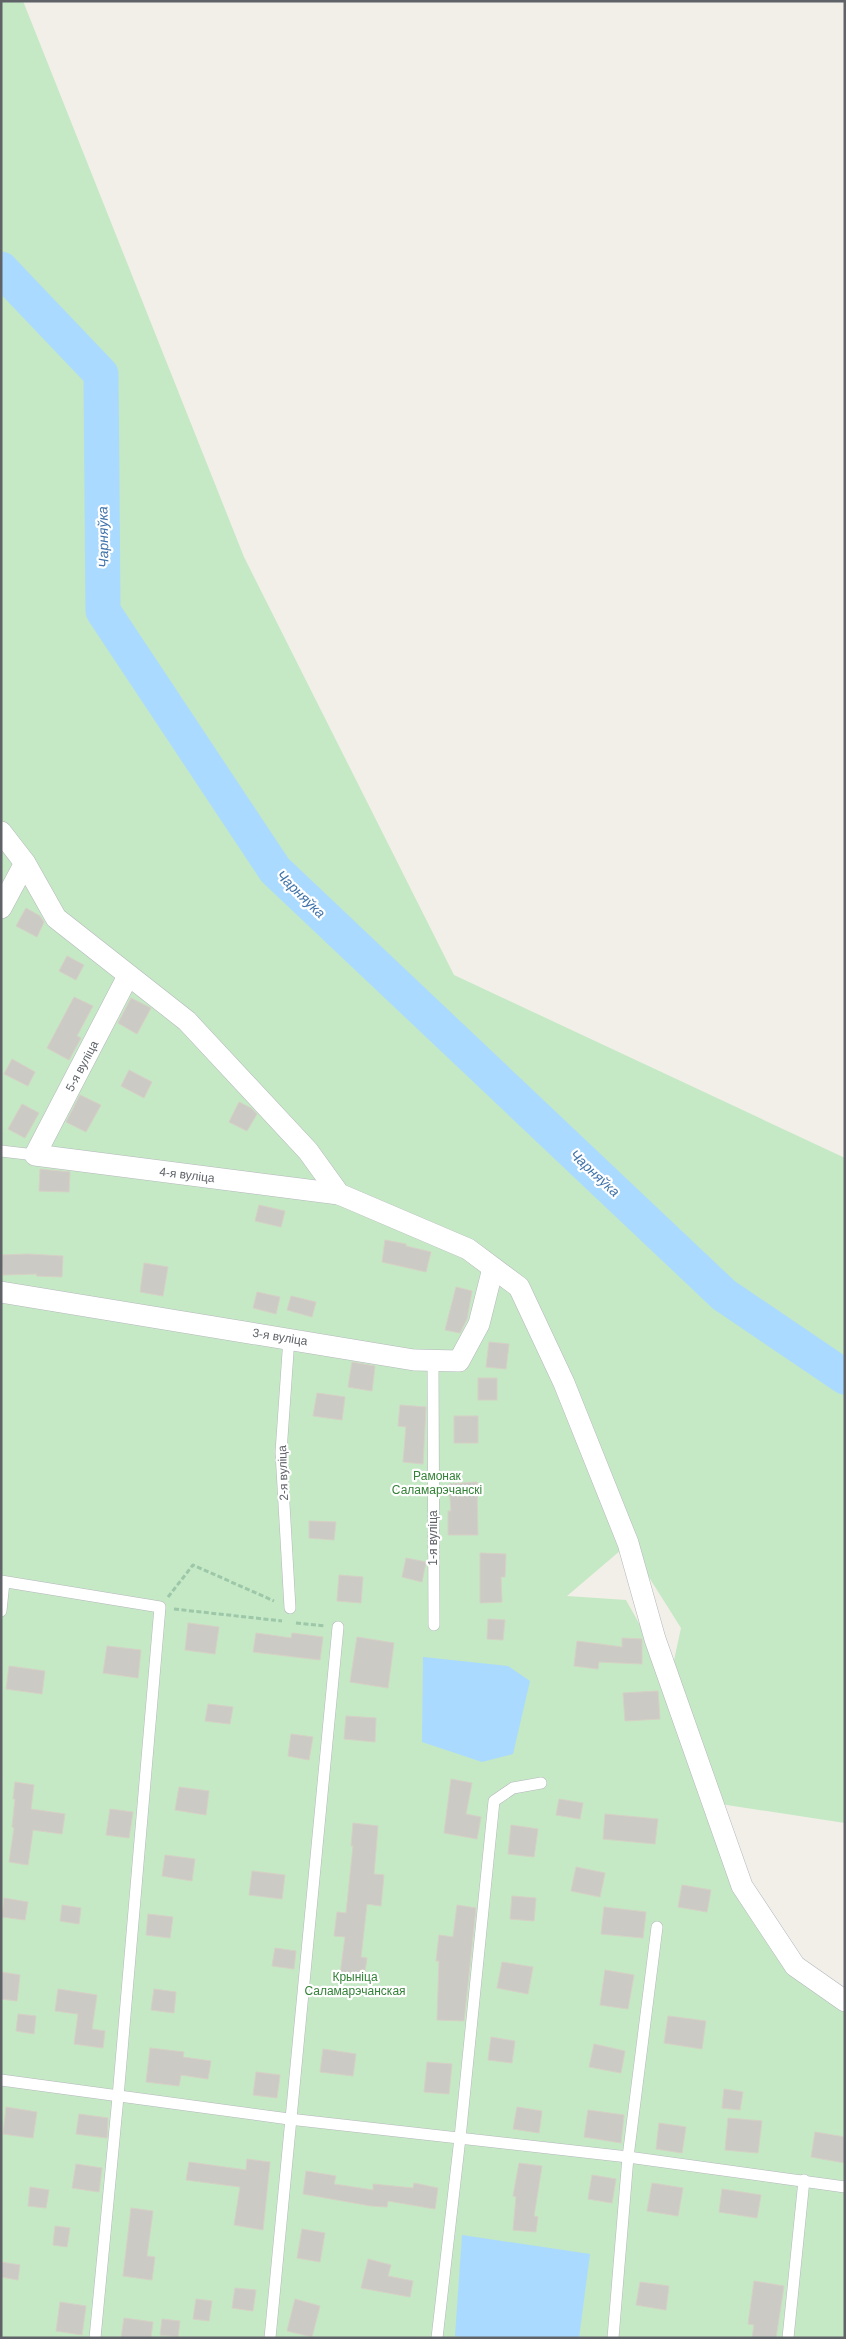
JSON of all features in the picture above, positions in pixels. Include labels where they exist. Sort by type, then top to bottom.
[{"type":"street","points":[[1,832],[25,862],[56,918],[187,1021],[308,1150],[339,1194]]},
{"type":"street","points":[[1,908],[25,862]]},
{"type":"street","name":"5-я вуліца","points":[[35,1155],[128,976]]},
{"type":"street","name":"4-я вуліца","points":[[35,1155],[339,1194],[468,1249],[519,1286],[564,1384],[623,1530],[655,1639],[742,1886],[795,1966],[845,2001]]},
{"type":"street","name":"3-я вуліца","points":[[1,1292],[414,1360],[460,1361],[479,1324],[493,1268]]},
{"type":"lane","points":[[1,1151],[35,1155]]},
{"type":"lane","name":"2-я вуліца","points":[[289,1338],[281,1452],[290,1608]]},
{"type":"lane","name":"1-я вуліца","points":[[433,1360],[434,1625]]},
{"type":"lane","points":[[1,1611],[3,1582],[160,1607],[118,2097],[95,2338]]},
{"type":"lane","points":[[270,2338],[289,2119],[338,1627]]},
{"type":"lane","points":[[437,2338],[460,2138],[494,1801],[513,1788],[541,1783]]},
{"type":"lane","points":[[613,2338],[628,2157],[656,1927]]},
{"type":"lane","points":[[1,2080],[289,2119],[628,2157],[845,2187]]},
{"type":"lane","points":[[788,2338],[804,2180]]},
{"type":"path","points":[[160,1607],[193,1565],[290,1608]]},
{"type":"path","points":[[160,1607],[338,1627]]},
{"type":"green space","points":[[1,1],[23,1],[244,557],[454,975],[845,1158],[845,1823],[714,1803],[742,1886],[795,1966],[845,2001],[845,2338],[1,2338]],"holes":[[[628,1544],[681,1628],[670,1679],[626,1600],[567,1596]]]},
{"type":"water","points":[[423,1657],[508,1666],[530,1681],[513,1754],[482,1762],[422,1742]]},
{"type":"water","points":[[462,2235],[590,2254],[579,2338],[466,2338],[455,2336]]},
{"type":"building","points":[[26,908],[40,916],[44,922],[37,937],[16,926]]},
{"type":"building","points":[[67,956],[84,965],[76,980],[59,971]]},
{"type":"building","points":[[74,997],[93,1006],[77,1036],[81,1038],[69,1060],[47,1048]]},
{"type":"building","points":[[131,998],[151,1008],[137,1034],[118,1023]]},
{"type":"building","points":[[12,1059],[35,1072],[28,1086],[4,1074]]},
{"type":"building","points":[[129,1070],[152,1082],[144,1098],[121,1086]]},
{"type":"building","points":[[80,1095],[101,1105],[86,1132],[66,1122]]},
{"type":"building","points":[[239,1102],[251,1108],[257,1114],[247,1131],[229,1122]]},
{"type":"building","points":[[22,1104],[39,1113],[25,1138],[8,1129]]},
{"type":"building","points":[[40,1169],[70,1172],[69,1192],[39,1191]]},
{"type":"building","points":[[259,1205],[285,1211],[281,1227],[255,1221]]},
{"type":"building","points":[[385,1240],[431,1252],[426,1272],[382,1262]]},
{"type":"building","points":[[2,1255],[63,1256],[62,1277],[36,1276],[37,1274],[3,1275]]},
{"type":"building","points":[[144,1263],[168,1267],[163,1296],[140,1292]]},
{"type":"building","points":[[456,1287],[472,1291],[467,1319],[460,1333],[445,1330]]},
{"type":"building","points":[[257,1292],[280,1297],[276,1314],[253,1308]]},
{"type":"building","points":[[291,1296],[316,1302],[312,1317],[287,1310]]},
{"type":"building","points":[[489,1342],[509,1344],[506,1369],[486,1367]]},
{"type":"building","points":[[352,1362],[375,1366],[372,1391],[348,1387]]},
{"type":"building","points":[[478,1378],[497,1378],[497,1400],[478,1400]]},
{"type":"building","points":[[317,1393],[345,1397],[342,1420],[313,1416]]},
{"type":"building","points":[[400,1405],[426,1407],[423,1464],[403,1462],[406,1427],[398,1426]]},
{"type":"building","points":[[454,1416],[478,1416],[478,1443],[454,1443]]},
{"type":"building","points":[[477,1482],[478,1535],[448,1535],[448,1511],[451,1511],[449,1484]]},
{"type":"building","points":[[309,1521],[336,1522],[334,1540],[309,1538]]},
{"type":"building","points":[[480,1553],[506,1554],[505,1577],[501,1577],[502,1602],[480,1603]]},
{"type":"building","points":[[406,1558],[426,1562],[422,1582],[402,1577]]},
{"type":"building","points":[[339,1575],[363,1577],[361,1603],[337,1601]]},
{"type":"building","points":[[488,1619],[505,1620],[503,1640],[487,1639]]},
{"type":"building","points":[[188,1623],[219,1627],[215,1654],[185,1650]]},
{"type":"building","points":[[256,1633],[291,1638],[292,1633],[323,1637],[320,1660],[253,1652]]},
{"type":"building","points":[[357,1637],[394,1643],[388,1688],[350,1682]]},
{"type":"building","points":[[622,1638],[642,1639],[642,1664],[599,1662],[598,1669],[574,1666],[577,1641],[622,1647]]},
{"type":"building","points":[[107,1646],[141,1650],[138,1678],[103,1673]]},
{"type":"building","points":[[9,1666],[45,1671],[42,1694],[6,1689]]},
{"type":"building","points":[[658,1691],[660,1719],[625,1721],[623,1693]]},
{"type":"building","points":[[208,1704],[233,1707],[230,1724],[205,1721]]},
{"type":"building","points":[[346,1716],[376,1718],[375,1742],[344,1739]]},
{"type":"building","points":[[291,1734],[313,1737],[309,1760],[288,1756]]},
{"type":"building","points":[[451,1779],[472,1783],[466,1814],[481,1817],[477,1839],[444,1833]]},
{"type":"building","points":[[15,1782],[34,1785],[31,1809],[65,1814],[62,1834],[33,1830],[28,1865],[9,1862],[14,1828],[12,1827]]},
{"type":"building","points":[[179,1787],[209,1791],[206,1815],[175,1810]]},
{"type":"building","points":[[559,1799],[583,1803],[580,1819],[556,1815]]},
{"type":"building","points":[[110,1809],[133,1812],[129,1838],[106,1835]]},
{"type":"building","points":[[605,1814],[658,1819],[655,1844],[603,1839]]},
{"type":"building","points":[[353,1823],[378,1826],[374,1874],[384,1875],[381,1906],[367,1904],[361,1957],[367,1958],[364,1978],[340,1975],[345,1937],[334,1936],[337,1912],[346,1913],[353,1846],[351,1846]]},
{"type":"building","points":[[511,1825],[538,1829],[534,1857],[508,1854]]},
{"type":"building","points":[[165,1855],[195,1859],[192,1881],[162,1876]]},
{"type":"building","points":[[576,1867],[605,1873],[600,1897],[571,1891]]},
{"type":"building","points":[[252,1871],[285,1875],[282,1899],[249,1895]]},
{"type":"building","points":[[682,1885],[711,1890],[707,1912],[678,1907]]},
{"type":"building","points":[[512,1896],[536,1898],[534,1921],[510,1919]]},
{"type":"building","points":[[4,1898],[28,1902],[25,1920],[2,1917]]},
{"type":"building","points":[[62,1905],[81,1908],[79,1924],[60,1921]]},
{"type":"building","points":[[457,1905],[476,1908],[464,2021],[437,2020],[439,1961],[436,1961],[439,1935],[453,1937]]},
{"type":"building","points":[[604,1907],[646,1912],[643,1938],[601,1934]]},
{"type":"building","points":[[148,1914],[173,1917],[170,1938],[146,1935]]},
{"type":"building","points":[[275,1948],[296,1951],[294,1969],[272,1966]]},
{"type":"building","points":[[502,1962],[533,1967],[528,1994],[497,1988]]},
{"type":"building","points":[[605,1970],[634,1975],[628,2009],[600,2005]]},
{"type":"building","points":[[1,1972],[20,1975],[17,2001],[1,1999]]},
{"type":"building","points":[[58,1989],[97,1995],[92,2029],[105,2031],[103,2048],[74,2044],[78,2014],[55,2011]]},
{"type":"building","points":[[154,1989],[176,1992],[174,2013],[151,2010]]},
{"type":"building","points":[[18,2014],[36,2016],[34,2034],[16,2031]]},
{"type":"building","points":[[668,2016],[706,2021],[702,2049],[664,2043]]},
{"type":"building","points":[[491,2037],[515,2041],[512,2063],[488,2060]]},
{"type":"building","points":[[594,2044],[625,2051],[621,2073],[589,2067]]},
{"type":"building","points":[[150,2048],[184,2052],[183,2057],[211,2061],[208,2079],[181,2075],[179,2086],[146,2082]]},
{"type":"building","points":[[323,2049],[356,2054],[353,2076],[320,2072]]},
{"type":"building","points":[[427,2062],[452,2064],[449,2094],[424,2092]]},
{"type":"building","points":[[256,2072],[280,2075],[277,2098],[253,2095]]},
{"type":"building","points":[[724,2089],[743,2092],[740,2110],[722,2108]]},
{"type":"building","points":[[6,2107],[37,2112],[33,2138],[3,2134]]},
{"type":"building","points":[[517,2107],[542,2111],[539,2133],[513,2129]]},
{"type":"building","points":[[588,2110],[624,2115],[621,2143],[584,2137]]},
{"type":"building","points":[[79,2114],[108,2118],[107,2138],[76,2134]]},
{"type":"building","points":[[728,2118],[762,2121],[758,2153],[725,2150]]},
{"type":"building","points":[[659,2123],[686,2127],[682,2153],[656,2149]]},
{"type":"building","points":[[815,2132],[845,2137],[845,2163],[811,2157]]},
{"type":"building","points":[[247,2159],[270,2162],[263,2230],[234,2225],[240,2187],[186,2180],[189,2162],[246,2170]]},
{"type":"building","points":[[519,2163],[542,2166],[534,2216],[538,2217],[536,2232],[513,2230],[516,2197],[513,2196]]},
{"type":"building","points":[[76,2164],[102,2168],[99,2192],[72,2188]]},
{"type":"building","points":[[306,2171],[336,2176],[334,2184],[373,2190],[373,2184],[413,2188],[414,2183],[438,2188],[435,2209],[388,2201],[387,2207],[371,2206],[303,2194]]},
{"type":"building","points":[[592,2175],[616,2179],[612,2203],[588,2199]]},
{"type":"building","points":[[652,2183],[683,2188],[678,2216],[647,2211]]},
{"type":"building","points":[[30,2187],[49,2190],[46,2208],[28,2206]]},
{"type":"building","points":[[722,2189],[761,2195],[757,2218],[719,2212]]},
{"type":"building","points":[[131,2208],[153,2211],[147,2256],[155,2257],[152,2280],[123,2276]]},
{"type":"building","points":[[55,2226],[70,2228],[67,2247],[53,2245]]},
{"type":"building","points":[[302,2229],[325,2233],[320,2262],[297,2258]]},
{"type":"building","points":[[368,2259],[391,2265],[388,2276],[413,2281],[410,2297],[361,2288]]},
{"type":"building","points":[[1,2262],[20,2265],[18,2280],[1,2277]]},
{"type":"building","points":[[754,2281],[784,2286],[776,2338],[752,2338],[754,2325],[748,2324]]},
{"type":"building","points":[[640,2282],[669,2286],[666,2310],[636,2305]]},
{"type":"building","points":[[235,2288],[256,2290],[253,2311],[232,2308]]},
{"type":"building","points":[[196,2299],[212,2301],[209,2321],[193,2319]]},
{"type":"building","points":[[295,2299],[320,2306],[312,2337],[287,2331]]},
{"type":"building","points":[[60,2302],[86,2306],[82,2335],[56,2331]]},
{"type":"building","points":[[124,2318],[153,2322],[151,2338],[121,2338]]},
{"type":"building","points":[[162,2319],[180,2321],[178,2337],[160,2335]]},
{"type":"waterway","name":"Чарняўка","points":[[1,269],[101,374],[103,611],[275,870],[724,1295],[845,1377]]},
{"type":"park label","name":"Рамонак Саламарэчанскі","points":[[437,1483]]},
{"type":"park label","name":"Крыніца Саламарэчанская","points":[[355,1984]]}]
